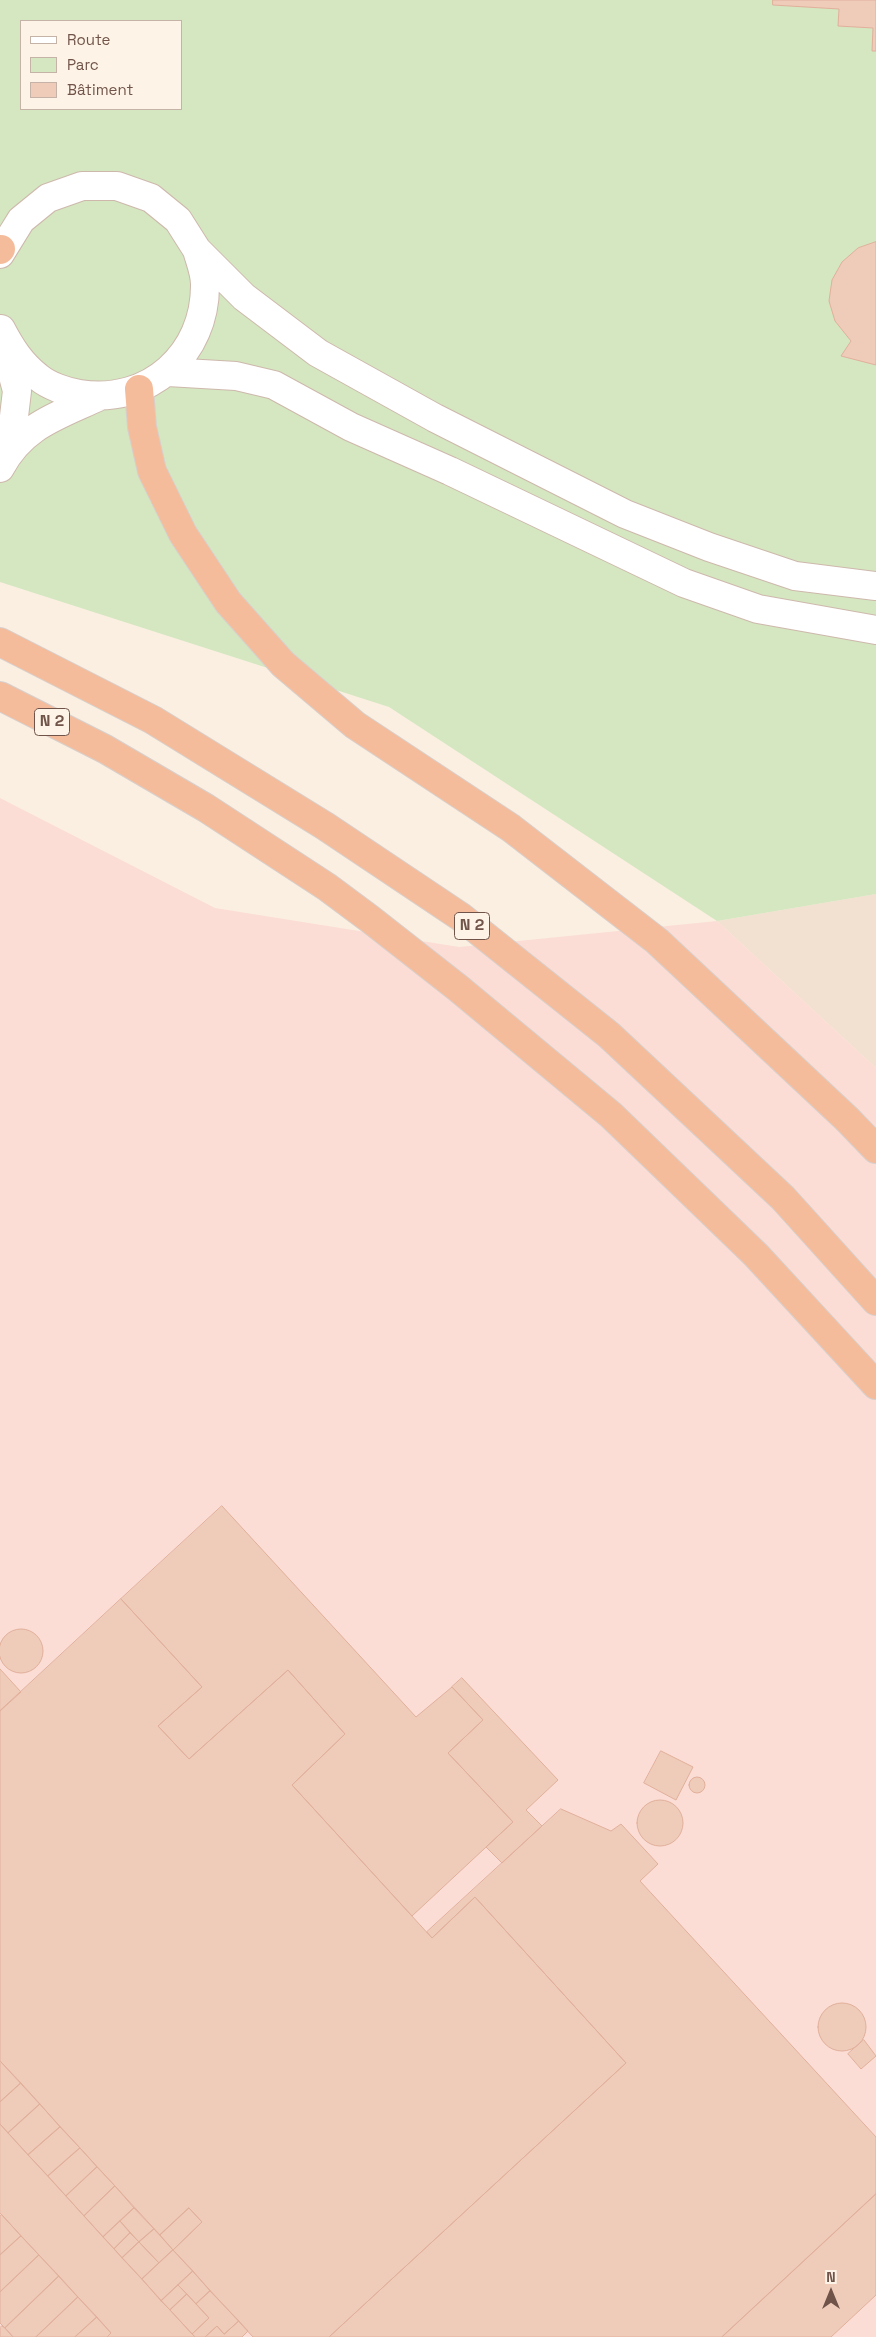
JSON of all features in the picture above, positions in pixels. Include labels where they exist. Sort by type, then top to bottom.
[{"type":"highway","points":[[139,389],[142,428],[152,471],[183,534],[228,602],[283,664],[355,725],[511,828],[657,941],[847,1119],[876,1149]]},
{"type":"highway","name":"N 2","points":[[0,642],[153,720],[325,826],[461,917],[609,1035],[783,1198],[876,1301]]},
{"type":"highway","name":"N 2","points":[[0,696],[105,749],[206,808],[326,886],[458,988],[611,1115],[756,1255],[876,1384]]},
{"type":"street","points":[[0,251],[21,220],[48,198],[82,186],[117,186],[151,198],[178,220],[197,250],[244,298],[318,352],[435,418],[625,514],[709,547],[795,576],[876,586]]},
{"type":"street","points":[[5,459],[36,426],[98,397],[139,389],[168,372],[189,347],[202,316],[205,283],[197,250]]},
{"type":"street","points":[[0,328],[16,356],[39,378],[67,392],[98,397]]},
{"type":"street","points":[[0,328],[17,391],[5,459]]},
{"type":"street","points":[[168,372],[236,376],[274,385],[351,428],[450,471],[684,583],[758,609],[876,630]]},
{"type":"shaded area","points":[[0,798],[215,908],[459,947],[717,921],[876,1068],[876,2337],[0,2337]]},
{"type":"shaded area","points":[[876,894],[876,1068],[717,921]]},
{"type":"green space","points":[[0,0],[876,0],[876,894],[717,921],[389,707],[0,582]]},
{"type":"building","points":[[773,0],[876,0],[876,51],[872,51],[873,28],[838,26],[839,9],[773,5]]},
{"type":"building","points":[[876,242],[876,365],[841,356],[851,341],[835,321],[829,301],[832,280],[842,262],[858,248]]},
{"type":"building","points":[[222,1506],[416,1717],[452,1687],[483,1720],[448,1753],[513,1822],[412,1916],[292,1785],[345,1734],[288,1670],[189,1759],[158,1726],[202,1687],[121,1599]]},
{"type":"building","points":[[121,1599],[202,1687],[158,1726],[189,1759],[288,1670],[345,1734],[292,1785],[432,1938],[475,1897],[626,2063],[329,2337],[253,2337],[173,2250],[202,2222],[189,2208],[160,2235],[0,2061],[0,1711]]},
{"type":"building","points":[[21,1629],[33,1633],[39,1639],[43,1651],[39,1663],[33,1669],[21,1673],[9,1669],[3,1663],[-1,1651],[3,1639],[9,1633]]},
{"type":"building","points":[[0,1669],[21,1692],[0,1711]]},
{"type":"building","points":[[462,1678],[558,1780],[526,1810],[542,1826],[502,1863],[486,1847],[513,1822],[448,1753],[483,1720],[452,1687]]},
{"type":"building","points":[[661,1751],[693,1767],[676,1800],[644,1783]]},
{"type":"building","points":[[697,1777],[703,1779],[705,1785],[703,1791],[697,1793],[691,1791],[689,1785],[691,1779]]},
{"type":"building","points":[[660,1800],[673,1804],[679,1810],[683,1823],[679,1836],[673,1842],[660,1846],[647,1842],[641,1836],[637,1823],[641,1810],[647,1804]]},
{"type":"building","points":[[561,1809],[611,1831],[621,1824],[658,1864],[640,1881],[876,2137],[876,2194],[722,2337],[329,2337],[626,2063],[475,1897],[432,1938],[427,1932]]},
{"type":"building","points":[[842,2003],[851,2005],[859,2010],[864,2018],[866,2027],[864,2036],[859,2044],[851,2049],[842,2051],[833,2049],[825,2044],[820,2036],[818,2027],[820,2018],[825,2010],[833,2005]]},
{"type":"building","points":[[864,2040],[876,2056],[861,2069],[848,2054]]},
{"type":"building","points":[[0,2063],[21,2083],[0,2102]]},
{"type":"building","points":[[21,2083],[40,2104],[8,2133],[0,2124],[0,2102]]},
{"type":"building","points":[[40,2104],[60,2127],[28,2155],[8,2133]]},
{"type":"building","points":[[0,2124],[195,2337],[107,2337],[111,2333],[0,2213]]},
{"type":"building","points":[[60,2127],[80,2148],[48,2176],[28,2155]]},
{"type":"building","points":[[80,2148],[97,2167],[66,2196],[48,2176]]},
{"type":"building","points":[[97,2167],[115,2186],[84,2216],[66,2196]]},
{"type":"building","points":[[115,2186],[134,2208],[103,2237],[84,2216]]},
{"type":"building","points":[[876,2194],[876,2295],[831,2337],[722,2337]]},
{"type":"building","points":[[134,2208],[154,2229],[139,2242],[120,2221]]},
{"type":"building","points":[[189,2208],[202,2222],[173,2250],[160,2235]]},
{"type":"building","points":[[2,2215],[21,2236],[0,2255],[0,2216]]},
{"type":"building","points":[[120,2221],[130,2233],[114,2249],[103,2237]]},
{"type":"building","points":[[154,2229],[173,2250],[159,2263],[139,2242]]},
{"type":"building","points":[[130,2233],[139,2242],[122,2258],[114,2249]]},
{"type":"building","points":[[21,2236],[39,2255],[0,2292],[0,2255]]},
{"type":"building","points":[[139,2242],[159,2263],[142,2279],[122,2258]]},
{"type":"building","points":[[173,2250],[193,2271],[161,2301],[142,2279]]},
{"type":"building","points":[[39,2255],[59,2276],[5,2328],[0,2323],[0,2292]]},
{"type":"building","points":[[193,2271],[210,2291],[196,2304],[178,2285]]},
{"type":"building","points":[[59,2276],[78,2297],[36,2337],[13,2337],[5,2328]]},
{"type":"building","points":[[178,2285],[187,2294],[170,2310],[161,2301]]},
{"type":"building","points":[[210,2291],[239,2321],[224,2334],[217,2326],[205,2337],[195,2337],[192,2334],[209,2318],[196,2304]]},
{"type":"building","points":[[187,2294],[209,2318],[192,2334],[170,2310]]},
{"type":"building","points":[[78,2297],[97,2317],[75,2337],[36,2337]]},
{"type":"building","points":[[97,2317],[111,2333],[107,2337],[75,2337]]},
{"type":"building","points":[[239,2321],[248,2331],[242,2337],[205,2337],[217,2326],[224,2334]]},
{"type":"building","points":[[2,2326],[13,2337],[0,2337],[0,2328]]}]
